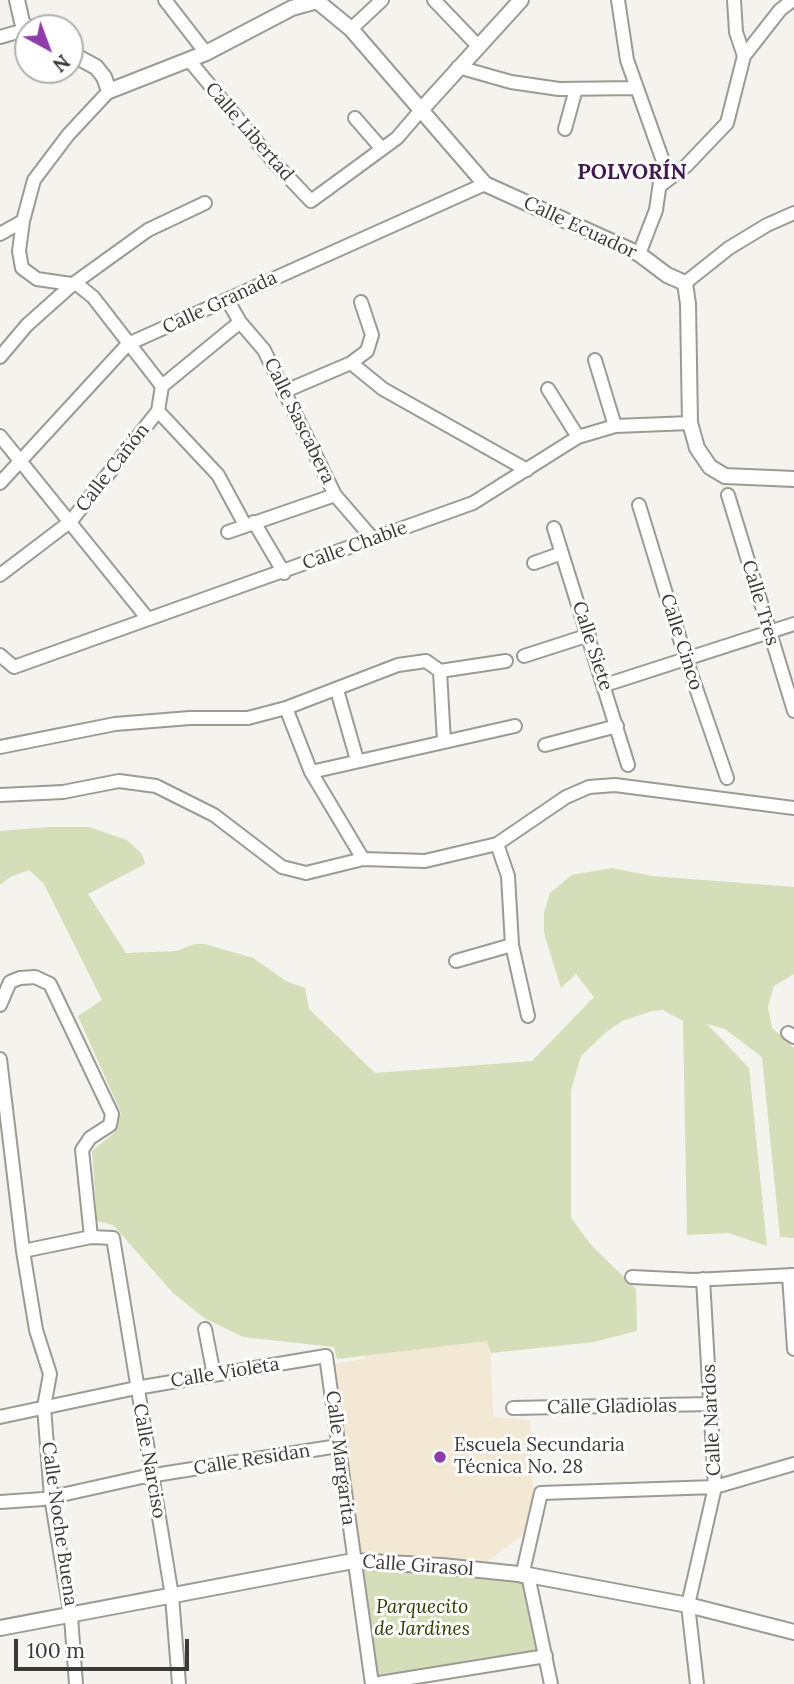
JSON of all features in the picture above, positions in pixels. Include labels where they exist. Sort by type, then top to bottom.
[{"type":"street","points":[[164,0],[206,52]]},
{"type":"street","points":[[351,29],[383,0]]},
{"type":"street","points":[[434,0],[479,47]]},
{"type":"street","points":[[355,118],[382,149],[397,138],[521,0]]},
{"type":"street","points":[[618,0],[627,60],[661,148],[661,185],[656,210],[639,254]]},
{"type":"street","points":[[734,0],[736,32],[744,56]]},
{"type":"street","points":[[661,185],[686,166],[727,122],[744,56],[779,10],[793,0]]},
{"type":"street","points":[[240,321],[162,386],[93,297],[73,284],[37,279],[22,268],[19,251],[28,200],[34,180],[47,159],[109,91],[206,52],[288,4],[317,1]]},
{"type":"street","name":"Calle Ecuador","points":[[317,1],[351,29],[485,184],[639,254],[667,275],[685,283]]},
{"type":"street","name":"Calle Libertad","points":[[189,60],[272,160],[311,201],[382,149]]},
{"type":"street","points":[[84,61],[96,67],[104,76],[109,91]]},
{"type":"street","points":[[458,67],[512,82],[576,89],[636,88]]},
{"type":"street","points":[[565,129],[576,89]]},
{"type":"street","name":"Calle Granada","points":[[0,483],[128,344],[485,184]]},
{"type":"street","points":[[0,357],[27,325],[73,284],[148,229],[205,203]]},
{"type":"street","points":[[794,213],[767,225],[729,248],[685,283],[688,304],[690,423],[697,448],[710,467],[725,476],[794,479]]},
{"type":"street","points":[[0,234],[23,221]]},
{"type":"street","name":"Calle Sascabera","points":[[228,301],[264,351],[335,495],[373,539]]},
{"type":"street","points":[[283,392],[351,363],[367,351],[372,335],[362,302]]},
{"type":"street","points":[[595,360],[615,426]]},
{"type":"street","points":[[351,363],[383,389],[527,470]]},
{"type":"street","name":"Calle Cañón","points":[[0,575],[71,521],[158,411],[162,386]]},
{"type":"street","points":[[548,389],[578,437]]},
{"type":"street","points":[[158,411],[218,475],[284,573]]},
{"type":"street","name":"Calle Chable","points":[[0,655],[14,667],[284,573],[472,503],[578,437],[615,426],[690,423]]},
{"type":"street","points":[[0,436],[149,619]]},
{"type":"street","points":[[228,532],[335,495]]},
{"type":"street","name":"Calle Tres","points":[[727,495],[794,711]]},
{"type":"street","name":"Calle Cinco","points":[[639,505],[686,659],[727,778]]},
{"type":"street","name":"Calle Siete","points":[[554,528],[628,765]]},
{"type":"street","points":[[534,563],[562,553]]},
{"type":"street","points":[[605,685],[794,624]]},
{"type":"street","points":[[524,656],[589,635]]},
{"type":"street","points":[[0,747],[115,724],[190,718],[248,718],[337,690],[398,665],[426,661],[440,671],[506,661]]},
{"type":"street","points":[[440,671],[444,742]]},
{"type":"street","points":[[337,690],[357,760]]},
{"type":"street","points":[[286,708],[311,772],[363,859]]},
{"type":"street","points":[[311,772],[515,726]]},
{"type":"street","points":[[545,745],[617,726]]},
{"type":"street","points":[[0,795],[63,792],[119,781],[156,786],[214,815],[282,867],[306,873],[363,859],[425,861],[497,844],[566,797],[589,788],[627,786],[794,808]]},
{"type":"street","points":[[497,844],[508,876],[512,945],[528,1016]]},
{"type":"street","points":[[456,961],[512,945]]},
{"type":"street","points":[[0,1005],[10,982],[25,976],[50,984],[112,1114],[110,1125],[90,1138],[82,1150],[91,1237],[23,1251]]},
{"type":"street","name":"Calle Noche Buena","points":[[0,1059],[23,1251],[36,1330],[50,1374],[44,1407],[51,1497],[71,1617],[76,1684]]},
{"type":"street","name":"Calle Narciso","points":[[91,1237],[113,1238],[172,1596],[179,1684]]},
{"type":"street","points":[[632,1277],[703,1279],[792,1275],[794,1349]]},
{"type":"street","name":"Calle Nardos","points":[[697,1684],[688,1605],[715,1487],[703,1279]]},
{"type":"street","points":[[205,1329],[214,1375]]},
{"type":"street","name":"Calle Violeta","points":[[0,1417],[136,1388],[326,1356]]},
{"type":"street","name":"Calle Margarita","points":[[326,1356],[353,1561],[373,1684]]},
{"type":"street","name":"Calle Gladiolas","points":[[513,1408],[711,1404]]},
{"type":"street","name":"Calle Residan","points":[[0,1502],[51,1497],[154,1475],[338,1446]]},
{"type":"street","points":[[551,1684],[525,1576],[541,1493],[715,1487],[794,1464]]},
{"type":"street","name":"Calle Girasol","points":[[0,1628],[71,1617],[353,1561],[442,1566],[525,1576],[688,1605],[794,1632]]},
{"type":"street","points":[[373,1684],[546,1656]]},
{"type":"shaded area","name":"Escuela Secundaria Técnica No. 28","points":[[490,1337],[493,1417],[530,1420],[533,1493],[524,1534],[482,1565],[362,1553],[335,1364],[365,1359],[364,1346]]},
{"type":"green space","points":[[89,827],[127,840],[142,854],[145,864],[88,894],[126,953],[176,951],[195,944],[205,944],[253,958],[286,981],[305,988],[309,1009],[375,1073],[532,1061],[594,997],[576,974],[561,988],[544,933],[544,912],[550,893],[572,875],[612,868],[652,876],[794,887],[794,974],[774,986],[768,1007],[772,1028],[794,1048],[794,1238],[780,1237],[762,1057],[725,1029],[707,1024],[749,1068],[767,1246],[729,1233],[687,1235],[683,1021],[663,1010],[652,1011],[622,1021],[581,1056],[571,1090],[571,1218],[592,1246],[636,1289],[637,1331],[594,1342],[491,1353],[487,1341],[337,1359],[334,1347],[243,1337],[204,1318],[173,1293],[113,1225],[97,1221],[92,1151],[114,1133],[121,1113],[78,1016],[102,1000],[44,884],[29,870],[10,877],[0,885],[0,831]]},
{"type":"green space","name":"Parquecito de Jardines","points":[[353,1561],[526,1578],[545,1651],[372,1684]]},
{"type":"place","name":"Escuela Secundaria Técnica No. 28","points":[[440,1457]]},
{"type":"district","name":"POLVORÍN","points":[[632,173]]}]
